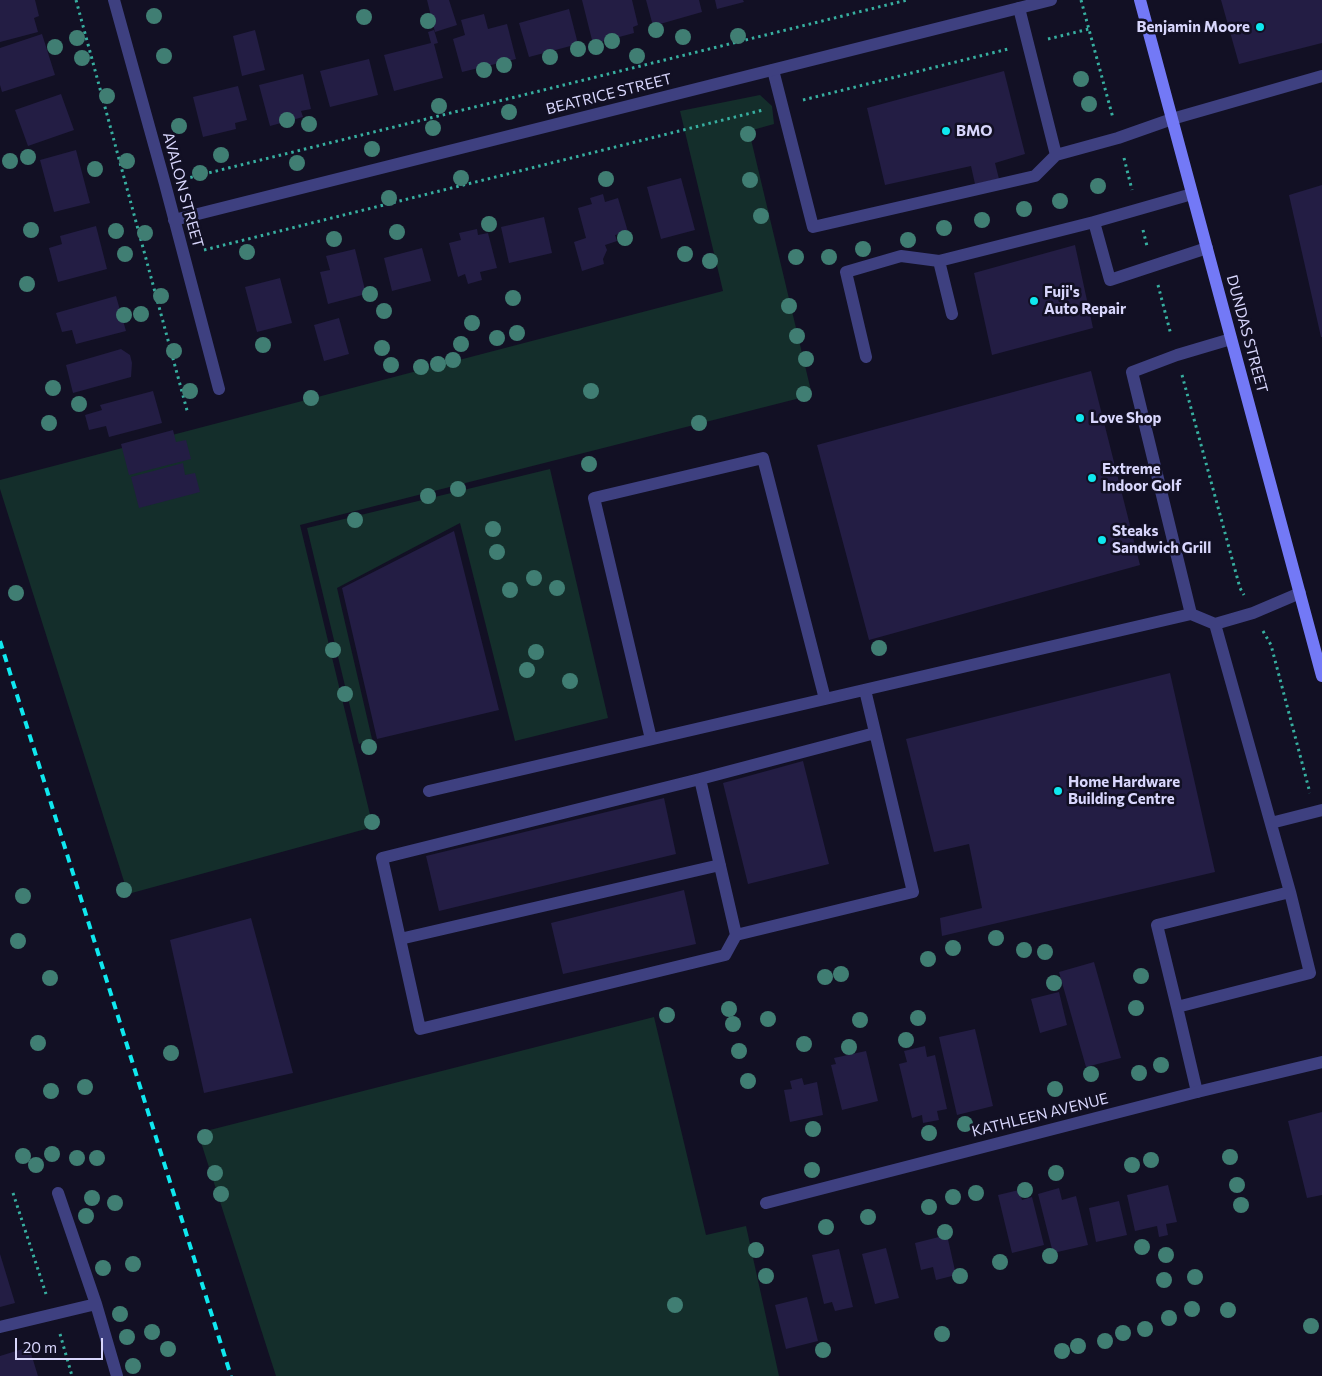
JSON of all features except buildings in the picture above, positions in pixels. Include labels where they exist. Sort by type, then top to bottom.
[{"type":"main road","name":"DUNDAS STREET","points":[[1140,0],[1322,676]]},
{"type":"street","name":"AVALON STREET","points":[[114,0],[219,389]]},
{"type":"street","name":"BEATRICE STREET","points":[[174,220],[1051,0]]},
{"type":"street","points":[[1018,8],[1056,155]]},
{"type":"street","points":[[773,70],[813,228],[1035,176],[1056,155],[1322,76]]},
{"type":"street","points":[[866,356],[846,272],[900,256],[939,261],[1094,222],[1192,194]]},
{"type":"street","points":[[1094,222],[1110,280],[1207,248]]},
{"type":"street","points":[[939,261],[952,314]]},
{"type":"street","points":[[1191,614],[1132,372],[1177,355],[1232,339]]},
{"type":"street","points":[[651,739],[594,498],[764,458],[825,699]]},
{"type":"street","points":[[429,791],[1191,614],[1215,624],[1253,613],[1300,593]]},
{"type":"street","points":[[1177,1007],[1310,973],[1290,892],[1215,624]]},
{"type":"street","points":[[736,934],[913,892],[865,690]]},
{"type":"street","points":[[700,779],[736,934],[725,955],[420,1029],[382,858],[700,779],[875,733]]},
{"type":"street","points":[[1271,823],[1319,811]]},
{"type":"street","points":[[400,939],[720,865]]},
{"type":"street","points":[[1197,1092],[1157,925],[1290,892]]},
{"type":"street","name":"KATHLEEN AVENUE","points":[[766,1203],[1197,1092],[1322,1062]]},
{"type":"street","points":[[58,1193],[96,1304],[118,1376]]},
{"type":"street","points":[[0,1327],[96,1304]]},
{"type":"path","points":[[76,0],[188,414]]},
{"type":"path","points":[[165,184],[907,0]]},
{"type":"path","points":[[1082,0],[1240,588],[1271,645],[1319,811]]},
{"type":"path","points":[[184,254],[1089,29]]},
{"type":"path","points":[[13,1193],[72,1376]]},
{"type":"green space","points":[[760,95],[772,106],[774,124],[749,131],[812,395],[300,525],[373,827],[128,894],[0,489],[0,480],[723,291],[680,111]]},
{"type":"green space","points":[[550,469],[608,718],[515,741],[460,523],[337,588],[372,739],[359,744],[307,528]]},
{"type":"green space","points":[[654,1017],[706,1235],[746,1226],[779,1376],[276,1376],[198,1133]]},
{"type":"railway","points":[[0,641],[231,1376]]},
{"type":"place","name":"Benjamin Moore","points":[[1260,27]]},
{"type":"place","name":"BMO","points":[[946,131]]},
{"type":"place","name":"Fuji's Auto Repair","points":[[1034,301]]},
{"type":"place","name":"Love Shop","points":[[1080,418]]},
{"type":"place","name":"Extreme Indoor Golf","points":[[1092,478]]},
{"type":"place","name":"Steaks Sandwich Grill","points":[[1102,540]]},
{"type":"place","name":"Home Hardware Building Centre","points":[[1058,791]]}]
